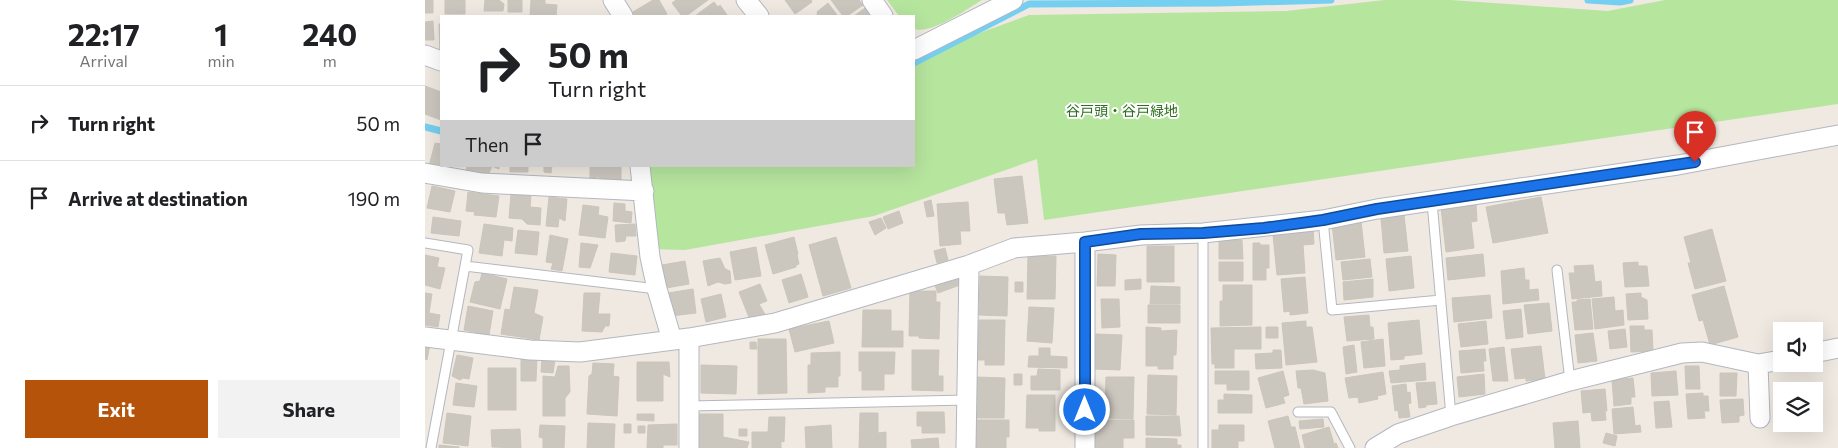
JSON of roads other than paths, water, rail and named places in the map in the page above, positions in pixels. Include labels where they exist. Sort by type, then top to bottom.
[{"type":"street","points":[[613,0],[622,15]]},
{"type":"street","points":[[747,0],[758,15]]},
{"type":"street","points":[[872,0],[882,15]]},
{"type":"street","points":[[915,49],[1013,0]]},
{"type":"street","points":[[425,55],[440,61]]},
{"type":"street","points":[[425,337],[530,350],[580,352],[680,339],[775,323],[969,265],[1014,248],[1085,242],[1141,234],[1203,233],[1323,220],[1377,209],[1678,165],[1838,135]]},
{"type":"street","points":[[640,167],[650,257],[657,289],[680,339],[689,406],[689,448]]},
{"type":"street","points":[[425,173],[482,183],[643,191]]},
{"type":"street","points":[[1085,242],[1085,448]]},
{"type":"street","points":[[966,448],[969,265]]},
{"type":"street","points":[[1823,351],[1838,348]]},
{"type":"street","points":[[1375,448],[1398,434],[1451,416],[1570,380],[1682,353],[1702,352],[1758,364],[1773,361]]},
{"type":"street","points":[[1758,364],[1760,418]]},
{"type":"lane","points":[[1432,202],[1451,416]]},
{"type":"lane","points":[[1323,220],[1332,310],[1441,300]]},
{"type":"lane","points":[[1203,233],[1203,448]]},
{"type":"lane","points":[[425,243],[468,250],[455,329],[450,340],[431,448]]},
{"type":"lane","points":[[465,266],[657,289]]},
{"type":"lane","points":[[1557,270],[1570,380]]},
{"type":"lane","points":[[689,406],[967,400]]},
{"type":"lane","points":[[1298,412],[1331,412],[1350,448]]},
{"type":"waterway","points":[[915,62],[1029,4],[1220,3],[1331,0]]},
{"type":"waterway","points":[[1588,0],[1620,2],[1630,0]]},
{"type":"waterway","points":[[425,127],[440,131]]},
{"type":"park label","name":"谷戸頭・谷戸緑地","points":[[1122,111]]}]
